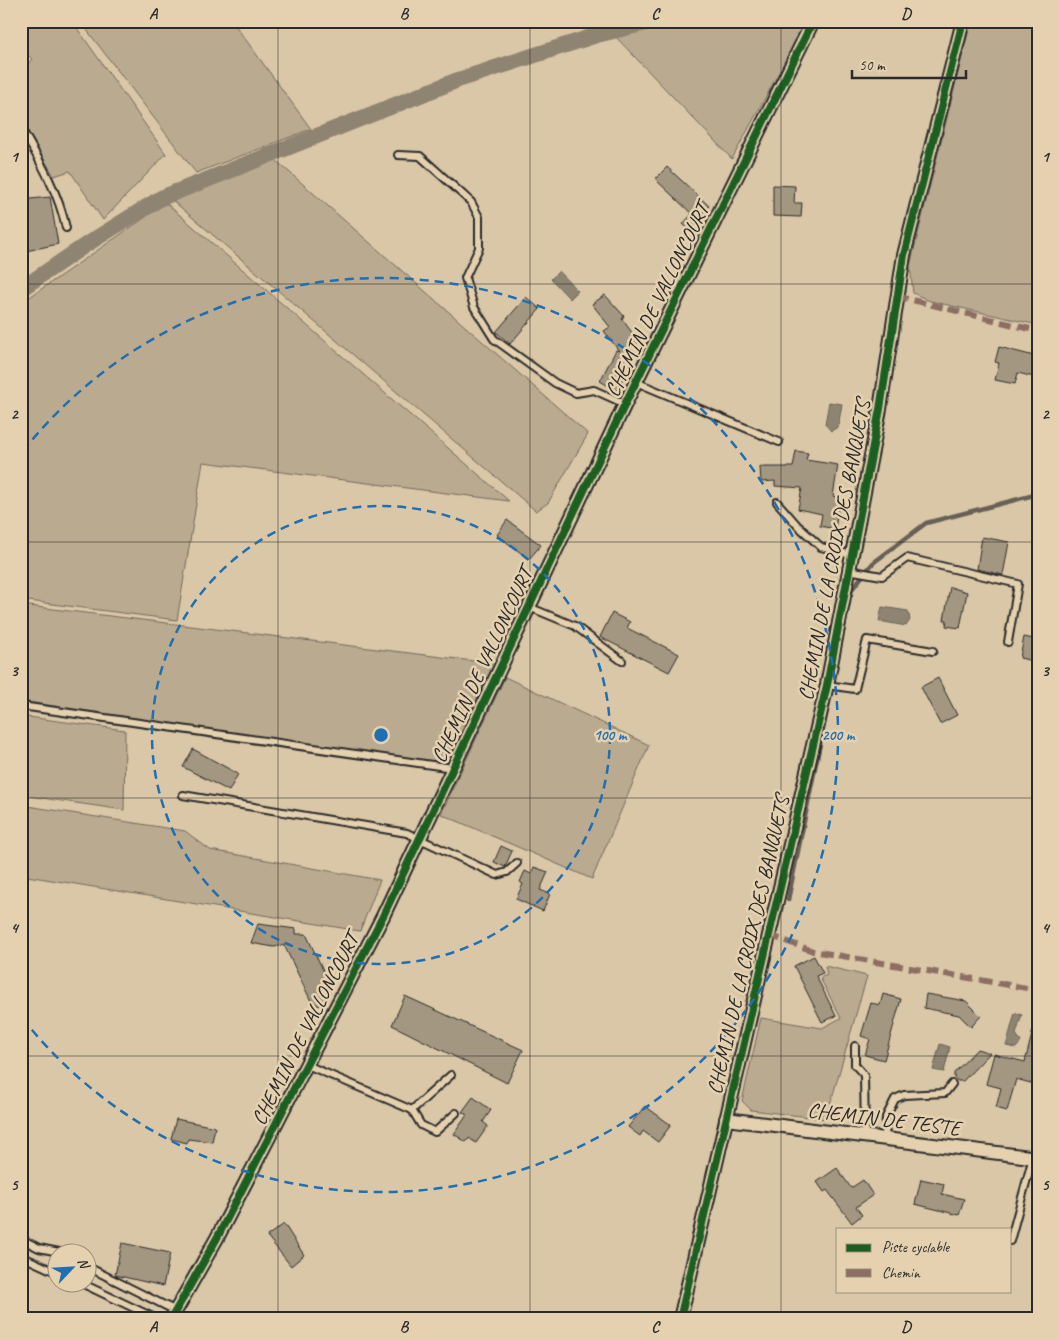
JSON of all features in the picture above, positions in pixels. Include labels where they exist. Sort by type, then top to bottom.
[{"type":"street","name":"CHEMIN DE VALLONCOURT","points":[[174,1315],[217,1238],[383,916],[625,404],[813,21]]},
{"type":"street","name":"CHEMIN DE LA CROIX DES BANQUETS","points":[[680,1319],[827,685],[880,409],[904,255],[963,21]]},
{"type":"street","name":"CHEMIN DE TESTE","points":[[726,1119],[1035,1158]]},
{"type":"lane","points":[[21,128],[49,176],[61,204],[66,228]]},
{"type":"lane","points":[[398,155],[420,156],[471,202],[479,217],[479,248],[465,278],[474,307],[494,339],[555,383],[576,393],[594,390],[625,404]]},
{"type":"lane","points":[[636,382],[778,442]]},
{"type":"lane","points":[[777,502],[821,547],[852,555]]},
{"type":"lane","points":[[848,570],[882,576],[907,558],[1018,584],[1008,642]]},
{"type":"lane","points":[[529,607],[575,626],[622,661]]},
{"type":"lane","points":[[827,685],[855,689],[867,640],[933,651]]},
{"type":"lane","points":[[21,706],[453,768]]},
{"type":"lane","points":[[183,796],[407,833],[497,875],[507,872],[517,863]]},
{"type":"lane","points":[[855,1046],[855,1064],[864,1075],[865,1137]]},
{"type":"lane","points":[[307,1065],[412,1110],[421,1125],[435,1132],[456,1113]]},
{"type":"lane","points":[[412,1110],[451,1075]]},
{"type":"lane","points":[[885,1139],[886,1117],[894,1099],[904,1095],[945,1093],[952,1084]]},
{"type":"lane","points":[[1012,1234],[1035,1158]]},
{"type":"lane","points":[[21,1239],[39,1248],[48,1250]]},
{"type":"lane","points":[[21,1256],[48,1268]]},
{"type":"lane","points":[[98,1273],[174,1315]]},
{"type":"lane","points":[[98,1291],[156,1319]]},
{"type":"shaded area","points":[[21,21],[72,21],[166,154],[103,220],[70,171],[54,176],[21,120],[21,72],[32,59],[21,48]]},
{"type":"shaded area","points":[[80,21],[232,21],[311,129],[196,173]]},
{"type":"shaded area","points":[[668,21],[807,21],[732,159],[614,35]]},
{"type":"shaded area","points":[[971,21],[1038,21],[1038,325],[930,301],[913,293],[910,266]]},
{"type":"shaded area","points":[[272,157],[588,434],[548,503],[536,511],[172,200]]},
{"type":"shaded area","points":[[166,203],[509,501],[203,462],[177,620],[21,600],[21,303]]},
{"type":"shaded area","points":[[559,271],[578,291],[570,299],[551,279]]},
{"type":"shaded area","points":[[829,402],[842,404],[838,427],[831,431],[825,424]]},
{"type":"shaded area","points":[[21,605],[498,664],[448,765],[21,701]]},
{"type":"shaded area","points":[[882,607],[908,611],[910,620],[906,626],[879,621]]},
{"type":"shaded area","points":[[505,677],[649,745],[592,879],[441,814]]},
{"type":"shaded area","points":[[21,716],[125,730],[124,810],[21,795]]},
{"type":"shaded area","points":[[21,805],[185,831],[210,850],[380,880],[360,931],[21,875]]},
{"type":"shaded area","points":[[825,966],[867,976],[826,1119],[751,1110],[742,1101],[761,1018],[822,1028],[841,1018],[820,978],[827,975]]},
{"type":"shaded area","points":[[1015,1013],[1022,1015],[1016,1034],[1021,1042],[1016,1048],[1006,1046]]},
{"type":"shaded area","points":[[940,1044],[950,1047],[944,1072],[933,1070]]},
{"type":"building","points":[[667,167],[709,206],[703,211],[706,215],[696,235],[683,224],[692,214],[655,179]]},
{"type":"building","points":[[773,185],[795,186],[794,203],[802,203],[801,217],[773,216]]},
{"type":"building","points":[[50,197],[58,244],[26,251],[21,219],[21,200]]},
{"type":"building","points":[[605,295],[624,316],[622,319],[639,342],[623,354],[632,360],[617,391],[600,381],[616,350],[619,351],[604,331],[610,327],[592,304]]},
{"type":"building","points":[[526,297],[540,309],[510,344],[496,332]]},
{"type":"building","points":[[999,347],[1038,357],[1038,378],[1018,373],[1015,384],[995,380],[999,363],[995,362]]},
{"type":"building","points":[[796,451],[808,453],[806,460],[838,465],[833,496],[840,498],[835,529],[820,526],[822,514],[798,509],[802,488],[775,486],[775,481],[761,482],[760,467],[793,467]]},
{"type":"building","points":[[507,520],[541,545],[529,559],[497,535]]},
{"type":"building","points":[[982,537],[1009,542],[1003,575],[977,569]]},
{"type":"building","points":[[950,587],[967,592],[960,628],[946,626],[947,620],[944,620]]},
{"type":"building","points":[[612,613],[630,622],[627,628],[679,654],[669,672],[600,637]]},
{"type":"building","points":[[1024,637],[1038,640],[1038,662],[1020,658]]},
{"type":"building","points":[[938,678],[957,715],[940,724],[921,687]]},
{"type":"building","points":[[193,749],[238,774],[229,791],[183,767]]},
{"type":"building","points":[[501,846],[512,851],[505,867],[494,862]]},
{"type":"building","points":[[534,867],[548,872],[540,890],[550,894],[543,911],[516,899],[523,884],[520,882],[525,871],[531,874]]},
{"type":"building","points":[[258,924],[296,929],[296,934],[306,934],[332,989],[319,1006],[311,1001],[284,945],[274,947],[251,943]]},
{"type":"building","points":[[814,956],[823,973],[816,976],[836,1016],[822,1022],[794,966]]},
{"type":"building","points":[[883,994],[901,999],[884,1060],[865,1055],[870,1039],[861,1036],[871,1003],[880,1005]]},
{"type":"building","points":[[926,994],[966,1001],[981,1016],[971,1027],[959,1015],[924,1008]]},
{"type":"building","points":[[405,996],[523,1050],[507,1083],[392,1025]]},
{"type":"building","points":[[1033,1030],[1038,1031],[1038,1085],[1016,1079],[1007,1111],[996,1108],[1001,1088],[986,1084],[994,1054],[1025,1062]]},
{"type":"building","points":[[977,1049],[990,1053],[963,1081],[958,1081],[954,1078],[954,1073]]},
{"type":"building","points":[[473,1097],[491,1110],[483,1122],[488,1126],[476,1143],[469,1138],[466,1142],[454,1134],[467,1115],[462,1112]]},
{"type":"building","points":[[645,1106],[671,1125],[658,1142],[643,1131],[640,1136],[628,1127]]},
{"type":"building","points":[[176,1119],[215,1127],[212,1142],[188,1139],[187,1143],[171,1139]]},
{"type":"building","points":[[837,1168],[851,1188],[863,1180],[873,1195],[856,1207],[862,1215],[852,1223],[827,1190],[824,1192],[817,1182]]},
{"type":"building","points":[[921,1179],[944,1184],[942,1194],[964,1199],[959,1215],[915,1204]]},
{"type":"building","points":[[284,1224],[304,1255],[291,1266],[267,1236]]},
{"type":"building","points":[[122,1243],[170,1253],[163,1286],[115,1275]]},
{"type":"waterway","points":[[21,289],[87,244],[161,198],[458,80],[597,35],[654,21]]},
{"type":"waterway","points":[[851,595],[852,589],[873,563],[926,523],[1038,494]]},
{"type":"waterway","points":[[788,900],[849,602]]},
{"type":"marked path","points":[[896,296],[1038,331]]},
{"type":"marked path","points":[[769,935],[813,951],[1038,990]]},
{"type":"cycle path","points":[[171,1319],[217,1238],[383,916],[625,404],[813,21]]},
{"type":"cycle path","points":[[680,1319],[827,685],[880,409],[904,255],[963,21]]}]
